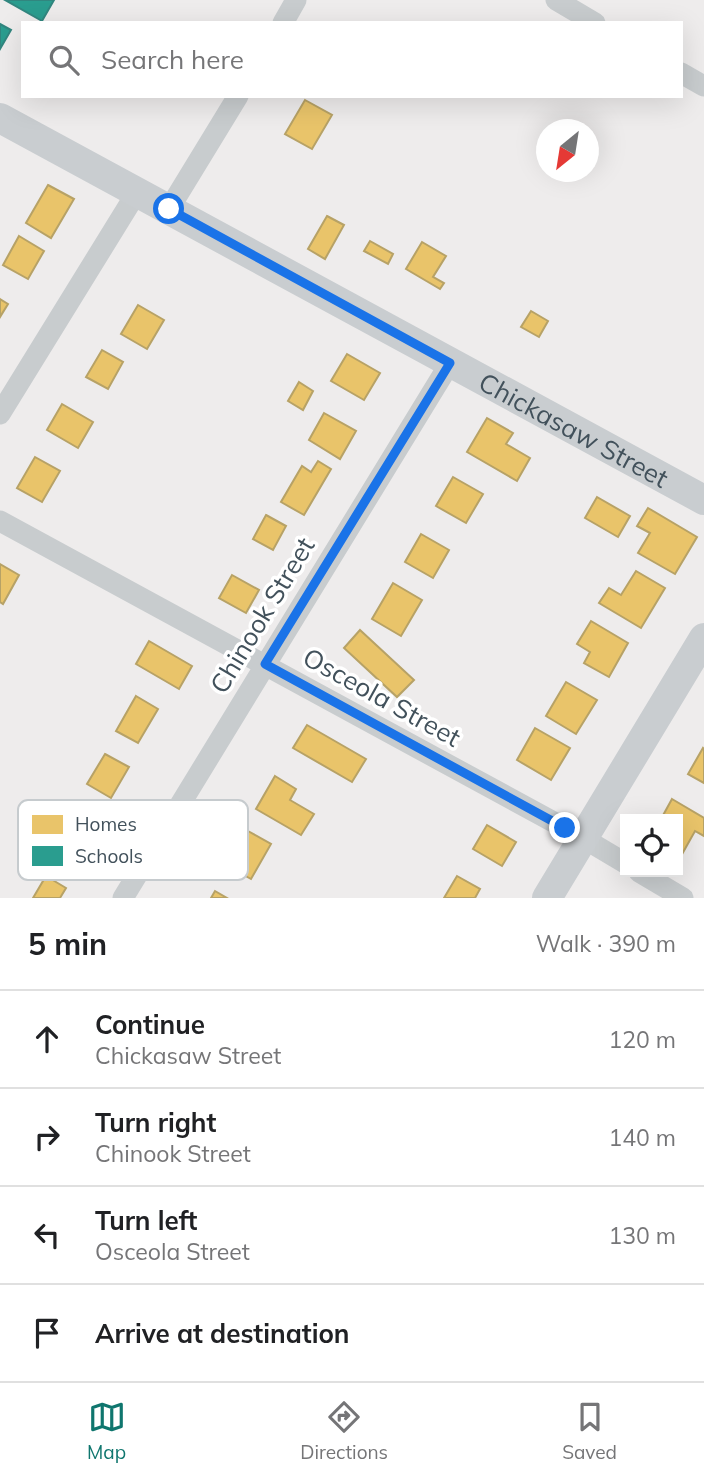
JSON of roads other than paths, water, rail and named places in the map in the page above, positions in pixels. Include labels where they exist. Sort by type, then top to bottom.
[{"type":"street","points":[[284,21],[296,0]]},
{"type":"street","points":[[556,0],[592,21]]},
{"type":"street","points":[[683,74],[704,86]]},
{"type":"street","points":[[169,209],[237,98]]},
{"type":"street","name":"Chickasaw Street","points":[[0,118],[704,500]]},
{"type":"street","points":[[0,414],[136,192]]},
{"type":"street","name":"Chinook Street","points":[[182,800],[450,363]]},
{"type":"street","name":"Osceola Street","points":[[0,521],[620,860]]},
{"type":"street","points":[[547,898],[704,638]]},
{"type":"street","points":[[647,877],[683,898]]},
{"type":"street","name":"Chinook Street","points":[[123,898],[134,880]]}]
